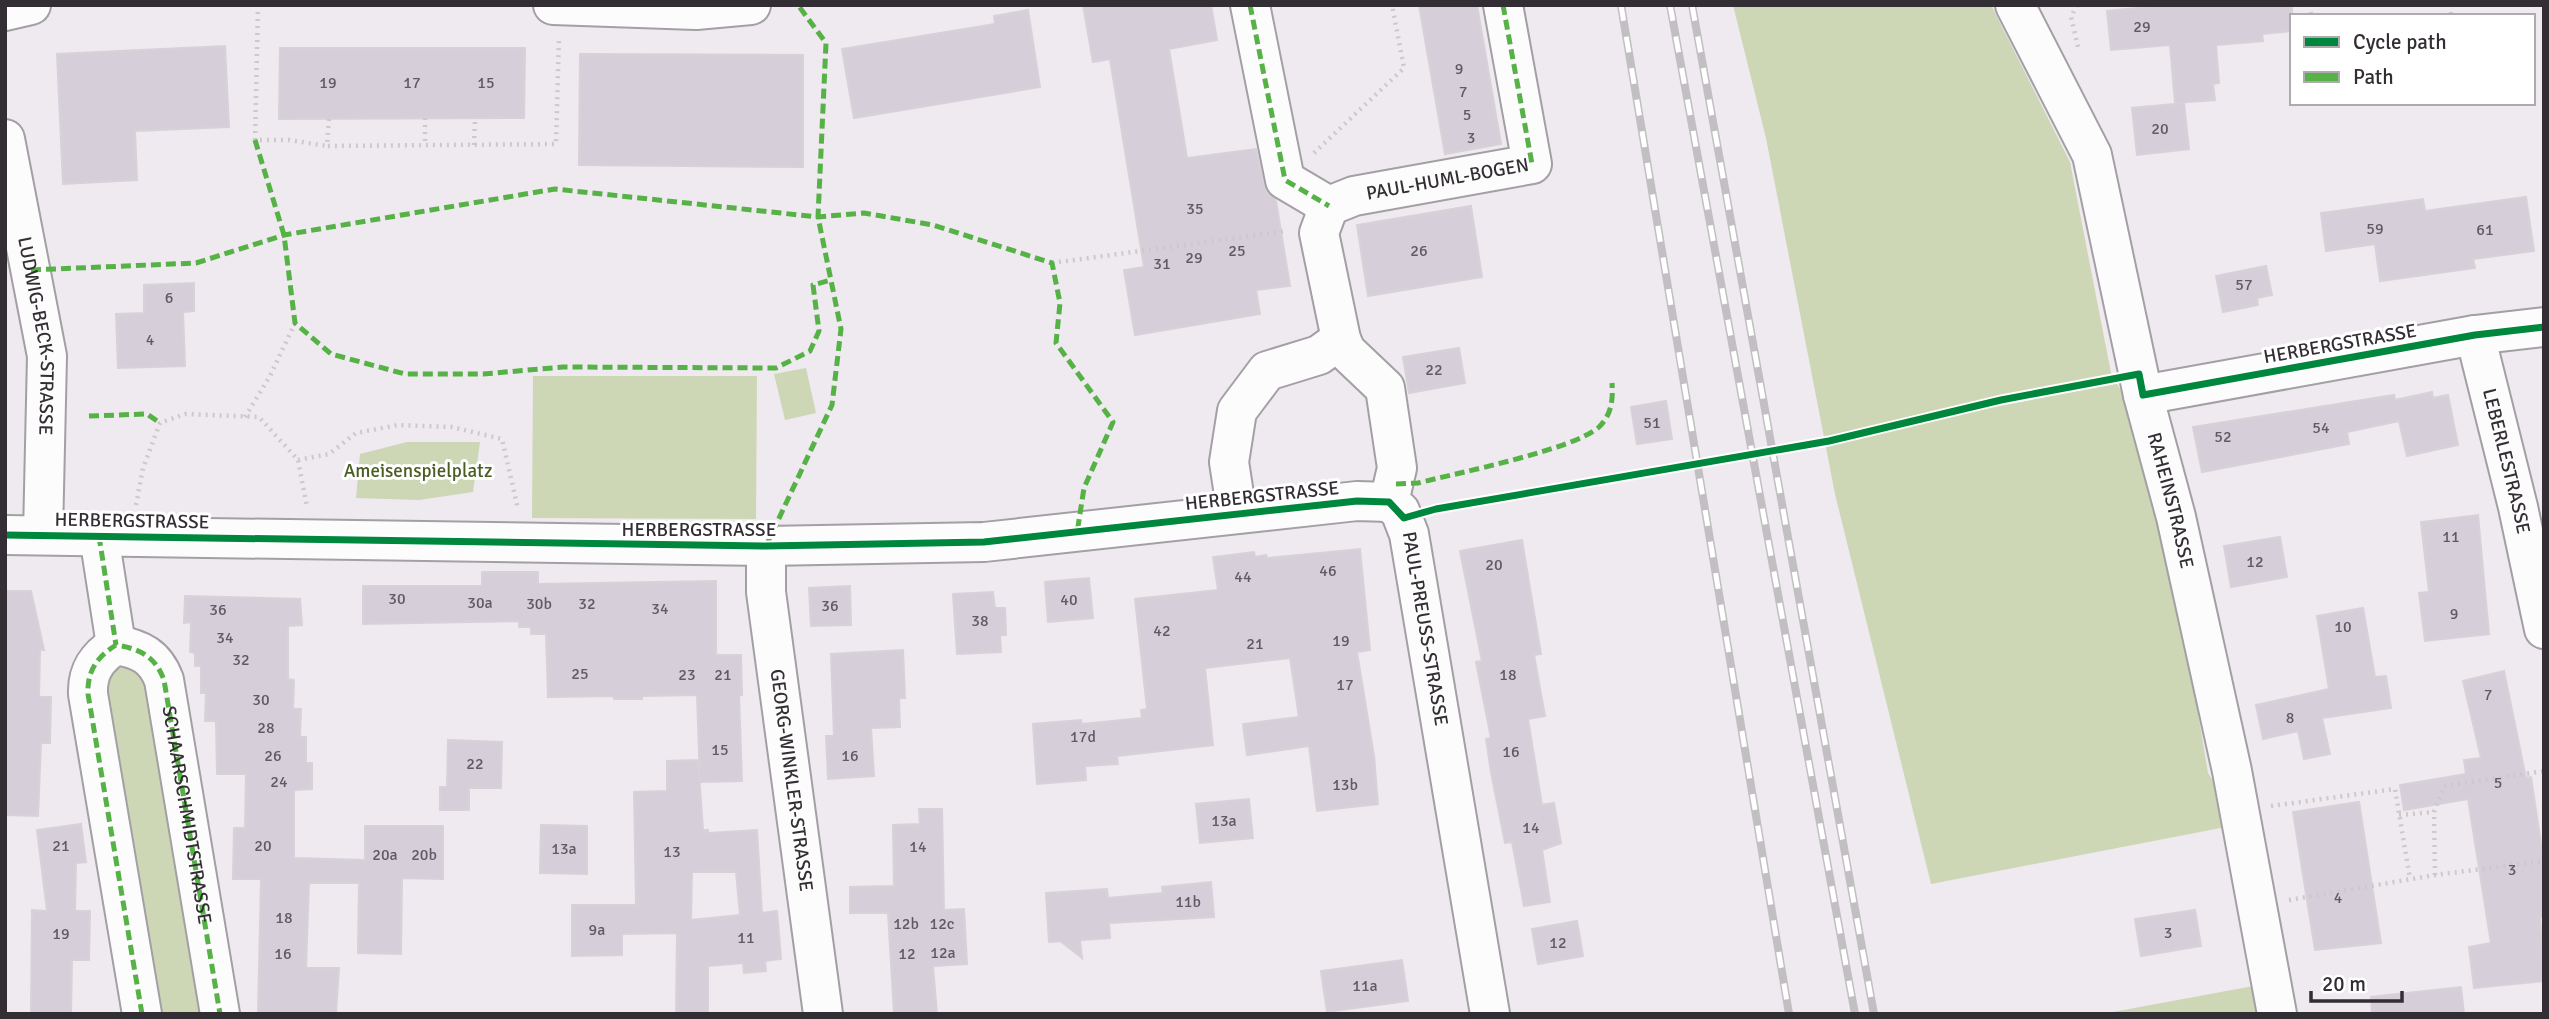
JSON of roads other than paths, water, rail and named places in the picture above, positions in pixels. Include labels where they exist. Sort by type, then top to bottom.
[{"type":"street","points":[[5,10],[31,5]]},
{"type":"street","points":[[553,5],[696,10],[751,5]]},
{"type":"street","points":[[1250,5],[1285,180],[1324,219],[1341,339],[1346,351],[1385,388],[1398,468],[1389,502]]},
{"type":"street","name":"PAUL-HUML-BOGEN","points":[[1324,219],[1354,196],[1532,164],[1503,5]]},
{"type":"street","name":"RAHEINSTRASSE","points":[[2015,5],[2092,155],[2143,395],[2176,517],[2239,810],[2277,1014]]},
{"type":"street","name":"LUDWIG-BECK-STRASSE","points":[[5,139],[47,356],[43,535]]},
{"type":"street","name":"HERBERGSTRASSE","points":[[2143,395],[2475,335],[2544,327]]},
{"type":"street","name":"LEBERLESTRASSE","points":[[2475,335],[2518,508],[2544,629]]},
{"type":"street","points":[[1237,513],[1229,462],[1237,411],[1266,371],[1319,355],[1341,339]]},
{"type":"street","name":"HERBERGSTRASSE","points":[[5,534],[766,546],[984,542],[1357,501],[1389,502]]},
{"type":"street","name":"PAUL-PREUSS-STRASSE","points":[[1389,502],[1400,511],[1409,534],[1490,1014]]},
{"type":"street","points":[[115,537],[116,645],[103,653],[93,667],[88,694],[142,1014]]},
{"type":"street","name":"GEORG-WINKLER-STRASSE","points":[[766,546],[766,592],[823,1014]]},
{"type":"street","name":"SCHAARSCHMIDTSTRASSE","points":[[116,645],[136,649],[150,657],[159,666],[164,680],[220,1014]]},
{"type":"railway","points":[[1621,5],[1789,1014]]},
{"type":"railway","points":[[1670,5],[1855,1014]]},
{"type":"railway","points":[[1692,5],[1874,1014]]},
{"type":"park label","name":"Ameisenspielplatz","points":[[418,471]]}]
